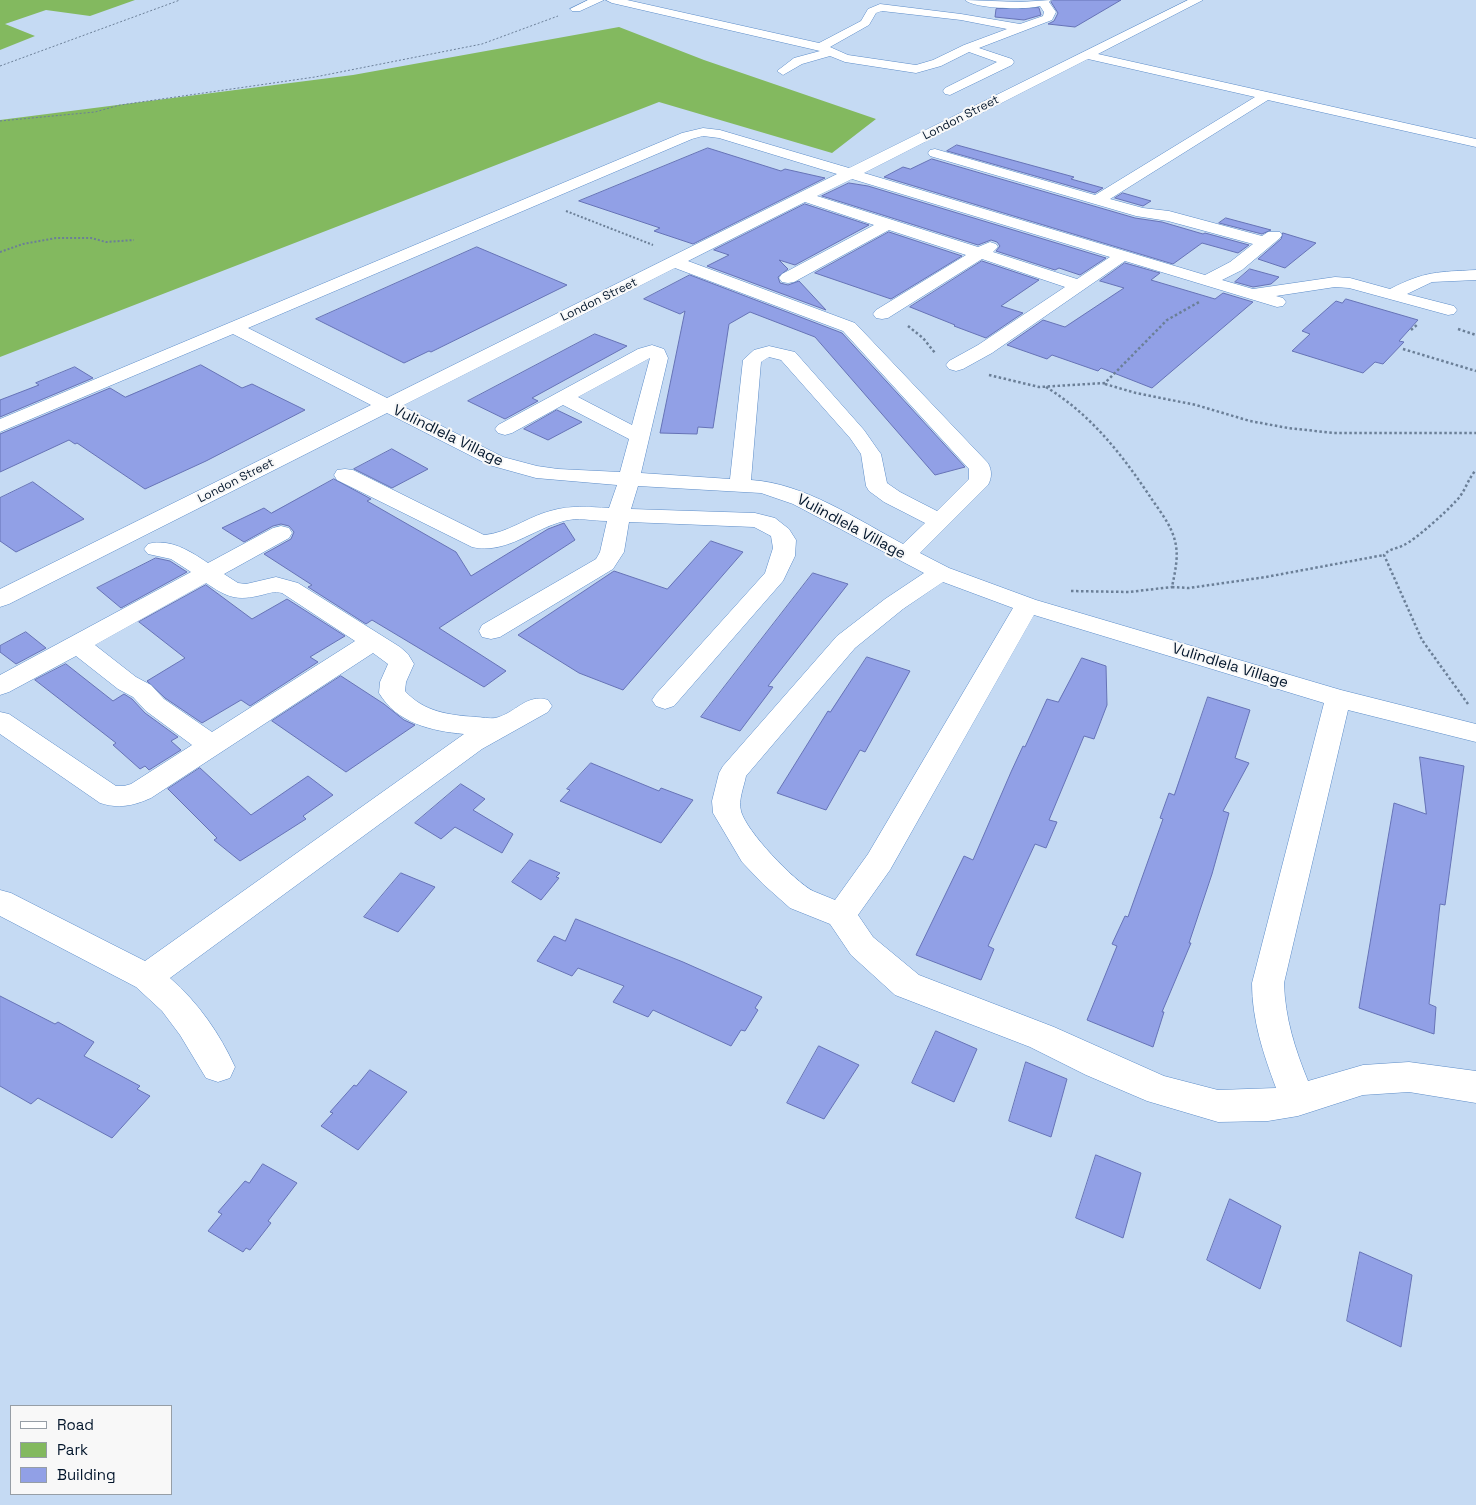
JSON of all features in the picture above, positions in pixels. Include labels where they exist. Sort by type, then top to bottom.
[{"type":"street","points":[[576,9],[598,0]]},
{"type":"street","points":[[612,0],[826,49],[846,58],[916,69],[937,63],[968,48],[1048,18],[1050,12],[1044,1],[1022,6],[971,0]]},
{"type":"street","name":"London Street","points":[[0,599],[1197,0]]},
{"type":"street","points":[[783,71],[798,61],[826,49],[865,23],[872,11],[880,7],[961,17],[1022,29]]},
{"type":"street","points":[[656,9],[658,21],[662,25]]},
{"type":"street","points":[[950,91],[1008,62],[968,48]]},
{"type":"street","points":[[1086,55],[1476,142]]},
{"type":"street","points":[[779,56],[798,61]]},
{"type":"street","points":[[1097,200],[1266,95]]},
{"type":"street","points":[[0,426],[692,134],[702,132],[720,134],[1277,302]]},
{"type":"street","points":[[935,153],[1142,213],[1168,216],[1264,242]]},
{"type":"street","points":[[804,197],[1078,286]]},
{"type":"street","points":[[788,278],[888,224]]},
{"type":"street","points":[[1206,281],[1236,266],[1264,242],[1278,233]]},
{"type":"street","points":[[882,314],[1006,236]]},
{"type":"street","points":[[956,365],[985,349],[1122,256]]},
{"type":"street","points":[[675,262],[750,288],[842,323],[854,330],[980,468],[980,480],[974,487],[905,555]]},
{"type":"street","points":[[1392,295],[1418,280],[1430,277],[1476,275]]},
{"type":"street","points":[[1251,294],[1335,282],[1350,284],[1448,310]]},
{"type":"street","name":"Vulindlela Village","points":[[234,328],[496,461],[517,468],[558,475],[763,487],[801,499],[941,573],[1027,605],[1338,698],[1476,733]]},
{"type":"street","points":[[491,631],[605,564],[612,552],[619,515],[659,358],[657,353],[652,351],[645,353],[505,429]]},
{"type":"street","points":[[740,486],[752,360],[761,353],[774,351],[788,356],[857,434],[871,454],[876,486],[892,497],[939,521]]},
{"type":"street","points":[[564,398],[640,437]]},
{"type":"street","points":[[345,475],[480,542],[506,539],[558,514],[580,513],[756,520],[776,526],[782,532],[786,551],[782,564],[775,576],[665,700]]},
{"type":"street","points":[[0,686],[281,533]]},
{"type":"street","points":[[156,549],[178,554],[225,586],[239,592],[268,585],[283,584],[373,641],[399,660],[401,664],[393,682],[392,693],[405,708],[419,716],[440,722],[498,727]]},
{"type":"street","points":[[941,573],[894,604],[846,642],[817,674],[759,745],[739,764],[729,784],[726,801],[727,813],[753,854],[774,876],[801,898],[841,915],[862,946],[907,985],[1042,1037],[1159,1090],[1218,1106],[1268,1105],[1298,1100],[1363,1080],[1409,1077],[1476,1087]]},
{"type":"street","points":[[841,915],[879,862],[1027,605]]},
{"type":"street","points":[[0,722],[110,796],[126,798],[141,791],[212,746],[373,641]]},
{"type":"street","points":[[77,644],[127,683],[142,691],[155,705],[212,746]]},
{"type":"street","points":[[1298,1100],[1271,1023],[1267,1001],[1268,983],[1338,698]]},
{"type":"street","points":[[147,977],[472,742],[539,706]]},
{"type":"street","points":[[0,902],[147,977],[174,1001],[192,1025],[218,1067]]},
{"type":"path","points":[[0,66],[180,0]]},
{"type":"path","points":[[0,122],[95,112],[120,105],[315,77],[482,44],[576,9]]},
{"type":"path","points":[[0,252],[26,243],[54,238],[91,238],[109,242],[134,240]]},
{"type":"path","points":[[1403,349],[1476,371]]},
{"type":"path","points":[[1105,384],[1136,393],[1196,405],[1250,421],[1288,428],[1334,433],[1476,433]]},
{"type":"path","points":[[1045,387],[1062,395],[1077,407],[1112,445],[1133,471],[1169,526],[1176,542],[1175,572],[1172,587]]},
{"type":"path","points":[[1027,605],[1070,591],[1129,592],[1172,587],[1189,588],[1266,577],[1384,555],[1388,550],[1405,545],[1455,503],[1465,492],[1470,477],[1476,470]]},
{"type":"path","points":[[1384,555],[1422,640],[1470,706]]},
{"type":"green space","points":[[0,0],[135,0],[90,16],[46,10],[5,24],[35,36],[0,50]]},
{"type":"green space","points":[[619,27],[704,60],[876,119],[832,153],[659,102],[0,357],[0,120],[353,75]]},
{"type":"building","points":[[1053,0],[1121,0],[1075,27],[1048,24],[1054,21],[1058,13],[1051,2]]},
{"type":"building","points":[[1039,8],[1041,15],[1024,20],[995,17],[996,9]]},
{"type":"building","points":[[957,145],[1074,177],[1071,179],[1103,188],[1095,193],[947,151]]},
{"type":"building","points":[[708,148],[781,171],[785,169],[825,178],[693,244],[654,231],[660,228],[579,201]]},
{"type":"building","points":[[932,159],[1135,218],[1162,222],[1249,245],[1238,253],[1202,243],[1173,264],[884,177],[903,167],[910,169]]},
{"type":"building","points":[[849,183],[868,186],[1106,258],[1080,275],[1059,268],[1055,270],[996,251],[1000,246],[997,242],[991,240],[978,245],[822,196]]},
{"type":"building","points":[[1123,193],[1151,201],[1143,206],[1115,198]]},
{"type":"building","points":[[805,204],[869,225],[795,265],[779,260],[788,269],[778,277],[780,283],[788,285],[799,281],[826,310],[707,266],[729,255],[714,250]]},
{"type":"building","points":[[1226,218],[1271,230],[1262,234],[1219,223]]},
{"type":"building","points":[[889,232],[962,256],[891,299],[815,273]]},
{"type":"building","points":[[1283,233],[1316,243],[1285,268],[1258,259],[1281,239]]},
{"type":"building","points":[[477,247],[567,285],[431,352],[429,351],[404,363],[316,319]]},
{"type":"building","points":[[982,261],[1039,280],[1001,306],[1023,313],[986,338],[910,307]]},
{"type":"building","points":[[1125,263],[1160,273],[1151,280],[1215,299],[1223,293],[1253,302],[1152,388],[1101,368],[1098,371],[1052,355],[1047,359],[1007,345],[1043,320],[1065,327],[1124,288],[1100,281]]},
{"type":"building","points":[[1250,269],[1279,277],[1271,284],[1253,287],[1235,282]]},
{"type":"building","points":[[690,275],[842,333],[965,467],[935,475],[815,337],[750,312],[729,324],[713,428],[698,427],[697,434],[660,433],[685,311],[680,314],[644,299]]},
{"type":"building","points":[[1346,299],[1418,320],[1399,341],[1404,342],[1383,364],[1375,362],[1363,373],[1292,351],[1310,334],[1302,331],[1336,301],[1342,303]]},
{"type":"building","points":[[595,334],[627,346],[532,398],[538,401],[505,419],[468,401]]},
{"type":"building","points":[[201,365],[242,388],[252,384],[305,410],[206,461],[145,489],[77,443],[75,444],[69,440],[0,472],[0,434],[110,388],[125,397]]},
{"type":"building","points":[[75,367],[93,378],[0,417],[0,400],[39,385],[36,383]]},
{"type":"building","points":[[557,410],[582,422],[548,440],[524,429]]},
{"type":"building","points":[[392,449],[428,469],[392,488],[354,469]]},
{"type":"building","points":[[334,479],[371,499],[367,501],[456,552],[471,576],[548,529],[564,523],[575,540],[439,628],[506,671],[484,687],[372,620],[366,624],[308,587],[312,585],[264,554],[291,539],[294,532],[289,526],[281,524],[273,526],[244,542],[222,528],[264,508],[271,513]]},
{"type":"building","points":[[33,482],[84,519],[16,552],[0,541],[0,498]]},
{"type":"building","points":[[711,541],[743,552],[623,690],[579,673],[518,635],[614,571],[667,589]]},
{"type":"building","points":[[156,558],[170,561],[187,572],[121,608],[97,588]]},
{"type":"building","points":[[813,573],[848,584],[768,686],[773,687],[740,731],[701,717]]},
{"type":"building","points":[[206,585],[252,619],[287,599],[345,636],[310,657],[318,662],[250,706],[241,700],[202,723],[165,698],[147,681],[185,658],[139,622]]},
{"type":"building","points":[[26,632],[46,648],[16,664],[0,652],[0,646]]},
{"type":"building","points":[[867,657],[910,671],[865,752],[860,750],[826,810],[777,793],[828,711],[830,712]]},
{"type":"building","points":[[1082,658],[1106,666],[1107,705],[1094,739],[1084,736],[1049,820],[1057,822],[1046,848],[1035,844],[988,946],[994,949],[981,980],[916,955],[964,856],[973,860],[1011,772],[1047,699],[1058,702]]},
{"type":"building","points":[[66,664],[113,701],[124,694],[132,699],[145,713],[178,737],[171,741],[181,750],[149,770],[145,766],[140,769],[113,745],[116,743],[35,680]]},
{"type":"building","points":[[341,676],[384,704],[404,720],[415,725],[346,772],[272,721]]},
{"type":"building","points":[[1208,697],[1250,710],[1235,758],[1249,763],[1223,811],[1229,813],[1212,874],[1189,943],[1191,943],[1162,1012],[1164,1012],[1153,1047],[1087,1020],[1117,946],[1112,944],[1125,916],[1128,917],[1163,819],[1160,818],[1169,793],[1174,795]]},
{"type":"building","points":[[1420,757],[1464,766],[1445,905],[1440,904],[1429,1004],[1436,1007],[1434,1034],[1359,1008],[1394,803],[1426,814]]},
{"type":"building","points":[[591,763],[659,791],[661,788],[693,800],[661,843],[560,801],[570,790],[567,789]]},
{"type":"building","points":[[200,768],[251,815],[308,776],[333,795],[303,816],[306,819],[240,861],[214,840],[217,838],[168,789]]},
{"type":"building","points":[[461,784],[485,799],[473,810],[513,834],[502,853],[455,827],[441,839],[415,823]]},
{"type":"building","points":[[530,860],[560,873],[556,877],[559,878],[541,900],[512,882]]},
{"type":"building","points":[[401,873],[435,887],[398,932],[364,917]]},
{"type":"building","points":[[576,919],[683,962],[762,997],[755,1008],[758,1010],[745,1031],[741,1030],[731,1046],[653,1010],[648,1017],[613,1002],[624,986],[578,968],[572,976],[537,961],[554,936],[565,941]]},
{"type":"building","points":[[0,996],[55,1024],[58,1022],[94,1042],[84,1056],[140,1086],[137,1089],[150,1096],[112,1138],[38,1098],[31,1104],[0,1086]]},
{"type":"building","points":[[936,1031],[977,1049],[954,1102],[912,1083]]},
{"type":"building","points":[[819,1046],[859,1065],[824,1119],[787,1103]]},
{"type":"building","points":[[1026,1062],[1067,1079],[1051,1137],[1009,1121]]},
{"type":"building","points":[[370,1070],[407,1092],[358,1150],[321,1126],[333,1113],[330,1112]]},
{"type":"building","points":[[1096,1155],[1141,1173],[1123,1238],[1076,1218]]},
{"type":"building","points":[[263,1164],[297,1183],[268,1221],[271,1223],[250,1250],[246,1248],[243,1252],[208,1231],[222,1214],[218,1212],[245,1181],[249,1183]]},
{"type":"building","points":[[1230,1199],[1281,1226],[1260,1289],[1207,1260]]},
{"type":"building","points":[[1360,1252],[1412,1275],[1401,1347],[1347,1321]]}]
